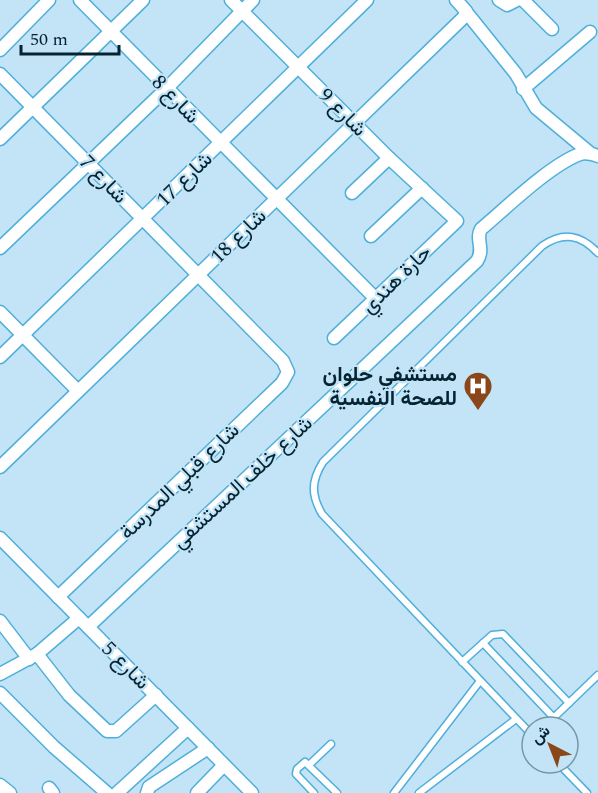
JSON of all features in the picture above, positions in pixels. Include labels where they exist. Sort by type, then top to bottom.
[{"type":"street","points":[[0,50],[49,0]]},
{"type":"street","name":"شارع 8","points":[[80,0],[271,196],[277,198],[375,298]]},
{"type":"street","points":[[0,139],[142,0]]},
{"type":"street","name":"شارع 9","points":[[231,0],[389,158],[457,220]]},
{"type":"street","points":[[0,249],[253,0]]},
{"type":"street","name":"شارع 17","points":[[0,357],[300,68],[367,0]]},
{"type":"street","points":[[499,0],[507,5],[517,0]]},
{"type":"street","points":[[523,0],[552,29]]},
{"type":"street","points":[[462,4],[516,74],[528,100],[552,123],[596,155]]},
{"type":"street","name":"شارع 18","points":[[0,467],[355,123],[462,4]]},
{"type":"street","points":[[523,89],[590,32]]},
{"type":"street","name":"شارع 7","points":[[0,74],[283,361]]},
{"type":"street","name":"شارع خلف المستشفي","points":[[0,674],[33,656],[83,622],[477,261],[482,252],[479,236],[482,229],[547,175],[575,157],[596,155]]},
{"type":"street","points":[[352,193],[389,158]]},
{"type":"street","points":[[371,236],[422,188]]},
{"type":"street","name":"حارة هندي","points":[[334,338],[457,220]]},
{"type":"street","points":[[0,312],[78,391]]},
{"type":"street","name":"شارع قبلي المدرسة","points":[[58,597],[282,383],[288,372],[283,361]]},
{"type":"street","name":"شارع 5","points":[[0,538],[252,793]]},
{"type":"street","points":[[0,558],[10,548]]},
{"type":"street","points":[[0,621],[69,695],[107,731],[116,731],[156,695]]},
{"type":"street","points":[[0,693],[54,747],[107,793]]},
{"type":"street","points":[[117,793],[188,728]]},
{"type":"street","points":[[147,793],[149,787],[208,748]]},
{"type":"street","points":[[197,793],[224,765]]},
{"type":"street","points":[[0,785],[10,793]]},
{"type":"lane","points":[[520,723],[322,514],[315,502],[312,488],[323,462],[542,246],[553,239],[565,236],[577,237],[598,254]]},
{"type":"lane","points":[[462,662],[492,635],[503,634],[569,703]]},
{"type":"lane","points":[[483,643],[551,715]]},
{"type":"lane","points":[[557,715],[598,675]]},
{"type":"lane","points":[[394,793],[480,681]]},
{"type":"lane","points":[[419,793],[516,719]]},
{"type":"lane","points":[[310,764],[331,744]]},
{"type":"lane","points":[[314,793],[295,772],[305,762],[310,764],[337,793]]},
{"type":"lane","points":[[570,775],[587,793]]},
{"type":"lane","points":[[302,793],[308,787]]},
{"type":"place","name":"مستشفي حلوان للصحة النفسية","points":[[478,412]]}]
